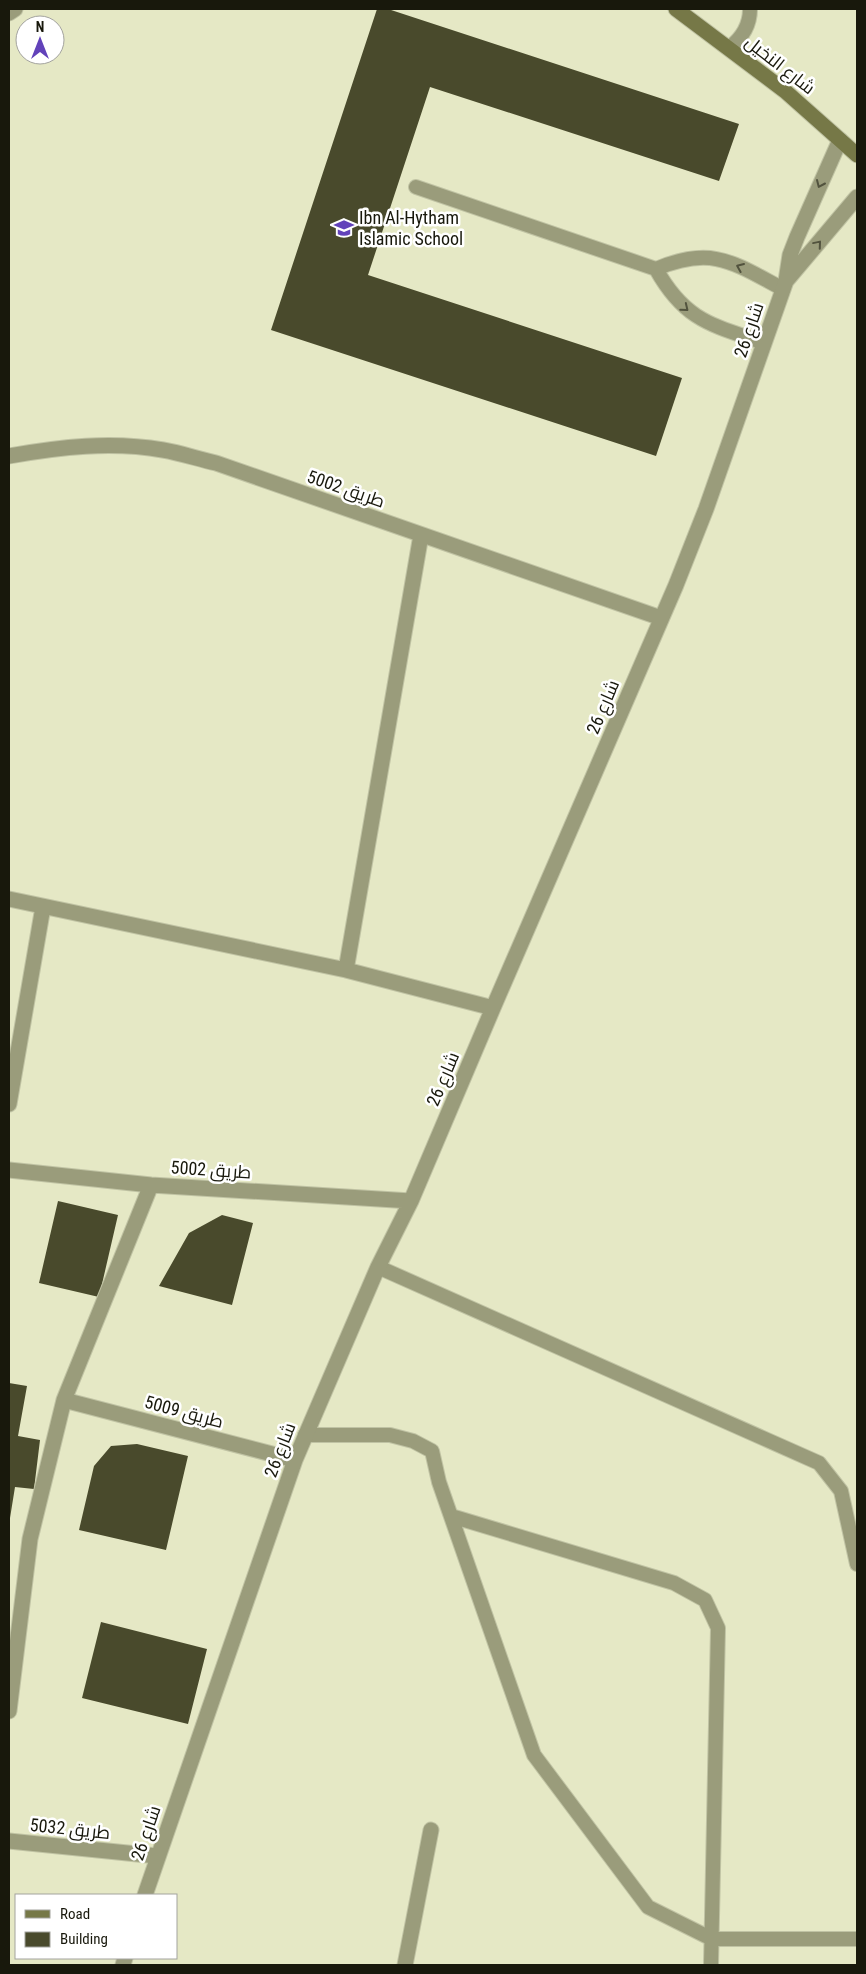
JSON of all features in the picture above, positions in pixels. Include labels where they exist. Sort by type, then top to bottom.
[{"type":"street","points":[[9,13],[15,9]]},
{"type":"street","name":"شارع النخيل","points":[[676,9],[785,91],[857,155]]},
{"type":"street","name":"شارع 26","points":[[145,1894],[305,1434],[378,1267],[411,1201],[661,618],[706,509],[785,285],[790,255],[796,236],[840,140]]},
{"type":"street","name":"شارع 26","points":[[785,285],[857,197]]},
{"type":"street","name":"طريق 5002","points":[[9,456],[53,448],[108,445],[162,450],[216,463],[661,618]]},
{"type":"street","points":[[346,970],[421,535]]},
{"type":"street","points":[[9,899],[346,970],[493,1008]]},
{"type":"street","points":[[9,1104],[43,907]]},
{"type":"street","name":"طريق 5002","points":[[9,1170],[151,1185],[411,1201]]},
{"type":"street","points":[[9,1711],[30,1539],[64,1400],[151,1185]]},
{"type":"street","name":"طريق 5009","points":[[64,1400],[295,1460]]},
{"type":"street","points":[[405,1965],[431,1830]]},
{"type":"street","name":"طريق 5032","points":[[9,1841],[158,1856]]},
{"type":"lane","points":[[729,48],[743,34],[747,26],[750,9]]},
{"type":"lane","points":[[416,186],[656,269],[674,261],[693,257],[713,258],[785,285]]},
{"type":"lane","points":[[656,269],[666,288],[680,304],[696,317],[764,343]]},
{"type":"lane","points":[[378,1267],[819,1463],[841,1491],[857,1564]]},
{"type":"lane","points":[[305,1434],[390,1435],[413,1441],[432,1451],[439,1482],[534,1755],[648,1907],[712,1939],[857,1939]]},
{"type":"lane","points":[[451,1516],[674,1583],[705,1600],[718,1628],[711,1965]]},
{"type":"building","name":"Ibn Al-Hytham Islamic School","points":[[377,9],[388,9],[739,124],[719,181],[430,87],[368,275],[682,378],[656,456],[271,330]]},
{"type":"building","points":[[58,1201],[118,1215],[99,1297],[39,1283]]},
{"type":"building","points":[[222,1215],[253,1223],[232,1305],[159,1286],[189,1233]]},
{"type":"building","points":[[9,1383],[27,1386],[18,1436],[40,1440],[34,1489],[15,1487],[10,1518]]},
{"type":"building","points":[[137,1444],[188,1456],[166,1550],[79,1530],[94,1466],[111,1446]]},
{"type":"building","points":[[101,1622],[207,1649],[188,1724],[82,1698]]},
{"type":"place","name":"Ibn Al-Hytham Islamic School","points":[[344,228]]}]
